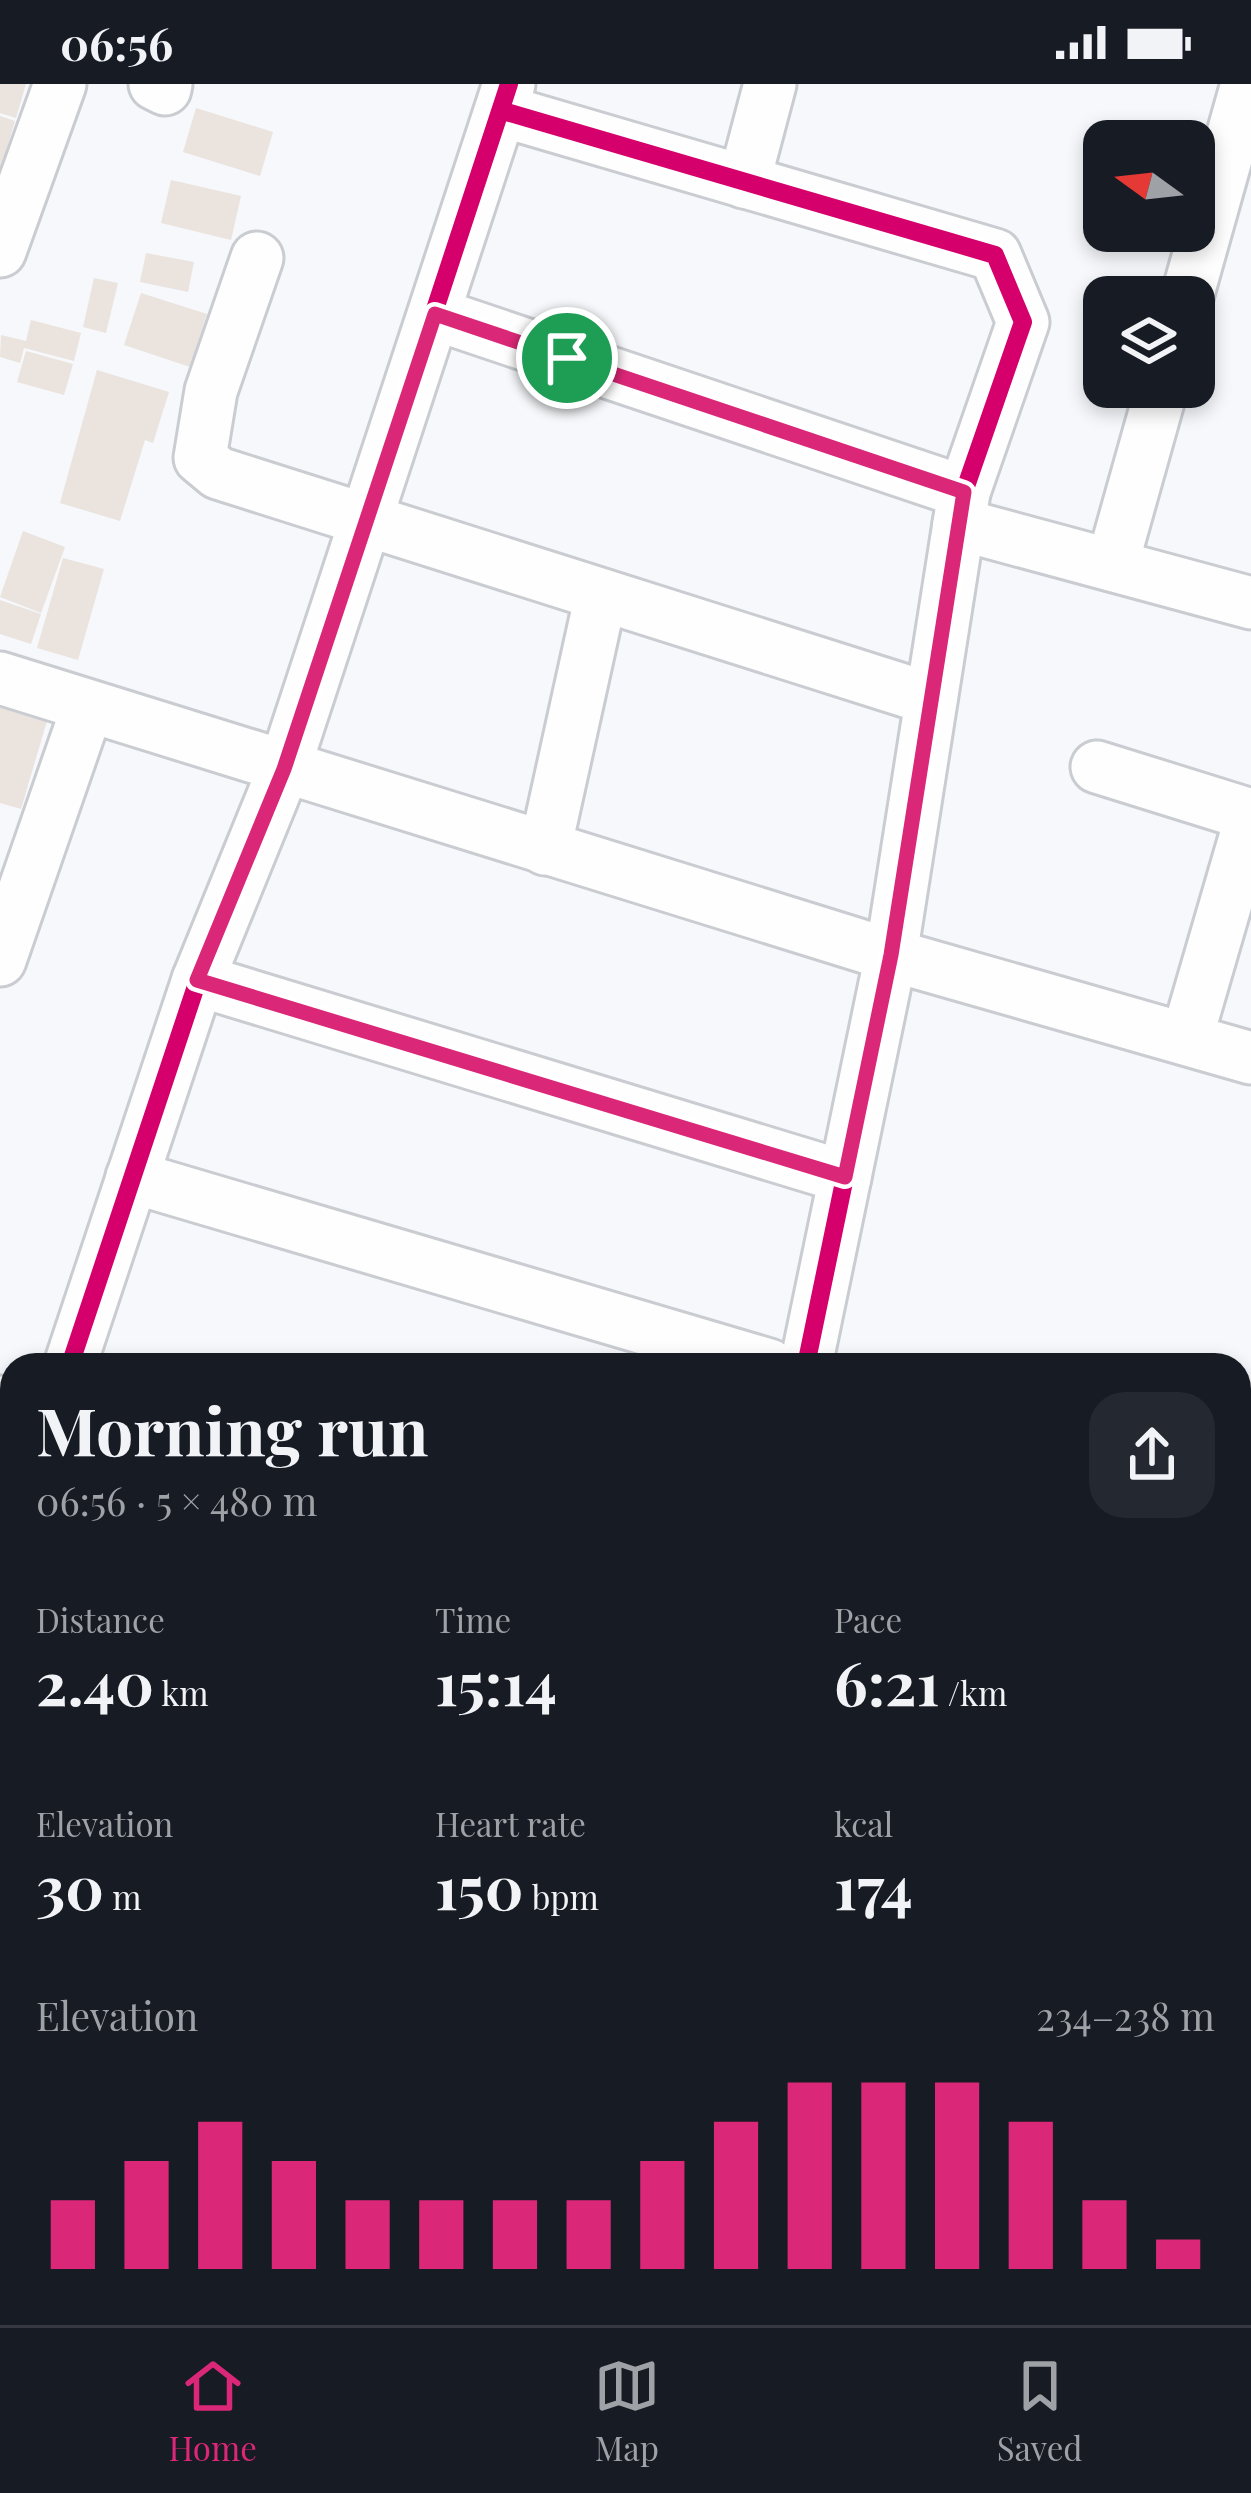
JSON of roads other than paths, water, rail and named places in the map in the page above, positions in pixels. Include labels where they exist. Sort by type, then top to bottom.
[{"type":"street","points":[[0,251],[60,84]]},
{"type":"street","points":[[155,84],[165,89],[166,84]]},
{"type":"street","points":[[743,182],[770,84]]},
{"type":"street","points":[[1193,276],[1247,84]]},
{"type":"street","points":[[74,1353],[197,980],[284,769],[506,98],[743,182],[994,255],[1023,322],[962,508],[891,955],[808,1353]]},
{"type":"street","points":[[257,258],[211,392],[200,458],[218,472],[931,699]]},
{"type":"street","points":[[435,314],[1112,565],[1251,603]]},
{"type":"street","points":[[1112,565],[1156,408]]},
{"type":"street","points":[[545,849],[601,595]]},
{"type":"street","points":[[0,678],[891,955],[1251,1058]]},
{"type":"street","points":[[0,960],[88,706]]},
{"type":"street","points":[[1097,766],[1251,816],[1187,1037]]},
{"type":"street","points":[[197,980],[845,1177]]},
{"type":"street","points":[[132,1178],[728,1353]]}]
